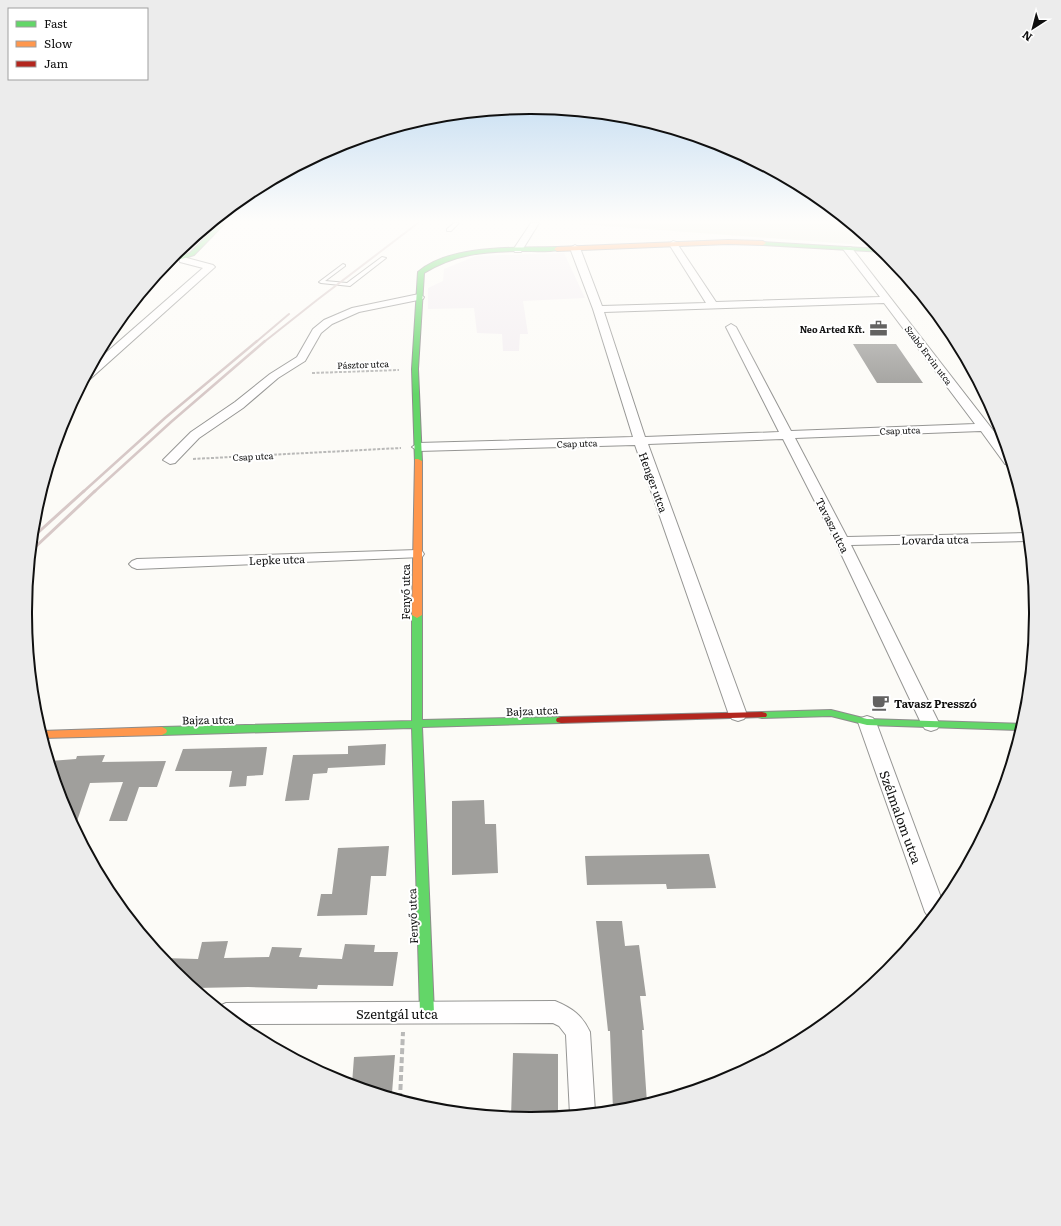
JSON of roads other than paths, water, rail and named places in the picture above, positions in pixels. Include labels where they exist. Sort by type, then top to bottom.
[{"type":"street","points":[[97,367],[195,280]]},
{"type":"street","name":"Fenyő utca","points":[[416,1013],[418,447],[415,369],[420,280]]},
{"type":"street","name":"Henger utca","points":[[587,280],[598,309],[640,441],[738,715]]},
{"type":"street","points":[[697,280],[713,305]]},
{"type":"street","name":"Szabó Ervin utca","points":[[871,280],[1002,451]]},
{"type":"street","points":[[170,460],[195,435],[238,405],[274,376],[301,359],[317,331],[328,322],[356,310],[419,296]]},
{"type":"street","points":[[598,309],[886,300]]},
{"type":"street","name":"Tavasz utca","points":[[732,327],[842,541],[930,725]]},
{"type":"street","points":[[208,425],[212,439]]},
{"type":"street","name":"Csap utca","points":[[418,447],[640,441],[983,427]]},
{"type":"street","name":"Lovarda utca","points":[[842,541],[1023,537]]},
{"type":"street","name":"Lepke utca","points":[[137,564],[417,554]]},
{"type":"street","name":"Bajza utca","points":[[47,734],[417,726],[738,715],[831,714],[867,722],[1015,727]]},
{"type":"street","name":"Szélmalom utca","points":[[867,722],[934,906]]},
{"type":"street","name":"Szentgál utca","points":[[240,1017],[555,1012],[567,1018],[578,1032],[582,1108]]},
{"type":"lane","points":[[323,280],[321,282],[348,285],[354,280]]},
{"type":"railway","points":[[264,342],[343,280]]},
{"type":"railway","points":[[256,342],[289,314]]},
{"type":"railway","points":[[83,492],[165,418],[257,341]]},
{"type":"railway","points":[[94,492],[171,422],[265,341]]},
{"type":"railway","points":[[39,532],[84,491]]},
{"type":"railway","points":[[36,546],[95,491]]},
{"type":"place","name":"Neo Arted Kft.","points":[[878,329]]},
{"type":"place","name":"Tavasz Presszó","points":[[881,703]]}]
